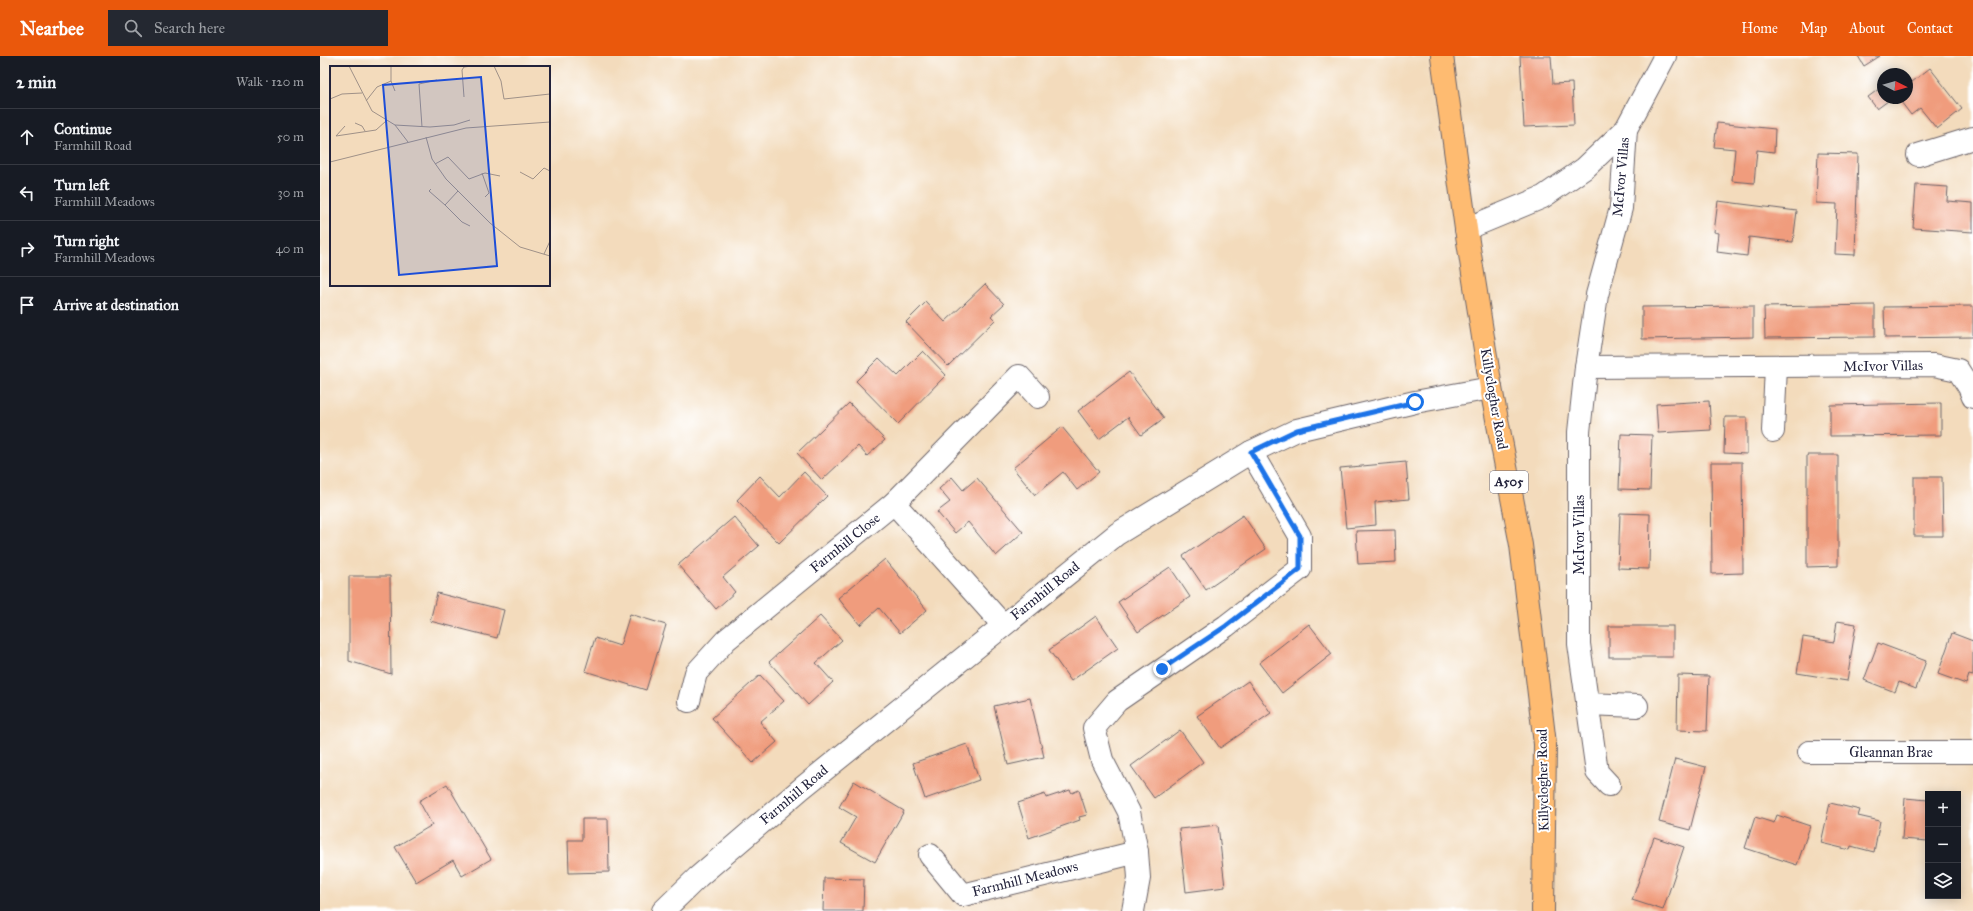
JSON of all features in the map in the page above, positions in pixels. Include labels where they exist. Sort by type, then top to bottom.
[{"type":"highway","name":"Killyclogher Road","points":[[1442,56],[1466,229],[1491,388],[1520,545],[1545,744],[1543,911]]},
{"type":"street","points":[[1466,229],[1543,197],[1585,168],[1626,129],[1664,57]]},
{"type":"street","name":"McIvor Villas","points":[[1609,785],[1597,772],[1579,644],[1579,432],[1586,366],[1597,295],[1621,208],[1626,129]]},
{"type":"street","points":[[1918,156],[1973,138]]},
{"type":"street","name":"McIvor Villas","points":[[1586,366],[1776,367],[1934,365],[1958,370],[1969,387],[1973,397]]},
{"type":"street","points":[[1773,431],[1776,367]]},
{"type":"street","points":[[894,503],[1019,376],[1038,397]]},
{"type":"street","name":"Farmhill Road","points":[[664,911],[698,877],[802,788],[1117,534],[1251,452],[1297,430],[1415,402],[1491,388]]},
{"type":"street","points":[[1133,911],[1139,878],[1137,852],[1129,812],[1102,760],[1094,728],[1117,701],[1226,626],[1300,569],[1300,536],[1251,452]]},
{"type":"street","name":"Farmhill Close","points":[[689,701],[696,673],[726,640],[894,503],[1003,625]]},
{"type":"street","points":[[1587,704],[1637,706]]},
{"type":"street","name":"Gleannan Brae","points":[[1809,752],[1973,752]]},
{"type":"street","name":"Farmhill Meadows","points":[[930,855],[962,895],[1137,852]]},
{"type":"building","points":[[1520,56],[1551,56],[1553,84],[1572,83],[1574,125],[1524,127]]},
{"type":"building","points":[[1858,56],[1880,56],[1864,66]]},
{"type":"building","points":[[1930,68],[1962,109],[1937,129],[1920,108],[1911,115],[1903,104],[1913,104],[1913,81]]},
{"type":"building","points":[[1877,90],[1877,104],[1884,104],[1877,109],[1868,97]]},
{"type":"building","points":[[1717,123],[1775,129],[1774,152],[1757,150],[1754,183],[1732,181],[1735,149],[1714,147]]},
{"type":"building","points":[[1818,153],[1858,154],[1855,255],[1835,254],[1837,204],[1816,203]]},
{"type":"building","points":[[1916,185],[1948,187],[1947,201],[1973,203],[1973,232],[1913,228]]},
{"type":"building","points":[[1718,201],[1797,211],[1793,242],[1749,237],[1747,256],[1717,252],[1719,233],[1714,232]]},
{"type":"building","points":[[985,284],[1004,304],[991,316],[995,320],[948,366],[906,322],[926,302],[945,322]]},
{"type":"building","points":[[1875,305],[1875,337],[1765,338],[1764,307]]},
{"type":"building","points":[[1753,306],[1753,337],[1642,339],[1642,307]]},
{"type":"building","points":[[1973,306],[1973,337],[1885,338],[1884,307]]},
{"type":"building","points":[[923,351],[946,375],[898,424],[856,381],[879,358],[898,376]]},
{"type":"building","points":[[1129,372],[1164,418],[1141,435],[1128,417],[1099,439],[1078,411]]},
{"type":"building","points":[[1709,401],[1711,430],[1658,433],[1656,404]]},
{"type":"building","points":[[849,403],[885,440],[867,456],[858,446],[822,480],[797,453]]},
{"type":"building","points":[[1941,403],[1941,435],[1830,436],[1830,405]]},
{"type":"building","points":[[1725,417],[1747,417],[1747,454],[1724,453]]},
{"type":"building","points":[[1062,427],[1099,472],[1077,490],[1063,472],[1035,495],[1013,468]]},
{"type":"building","points":[[1621,434],[1652,435],[1650,490],[1619,489]]},
{"type":"building","points":[[1807,455],[1838,455],[1838,566],[1807,567]]},
{"type":"building","points":[[1406,462],[1409,499],[1375,502],[1376,525],[1346,528],[1340,468]]},
{"type":"building","points":[[1711,462],[1742,462],[1743,573],[1712,574]]},
{"type":"building","points":[[804,472],[827,496],[779,543],[737,500],[760,476],[780,497]]},
{"type":"building","points":[[952,477],[963,490],[977,478],[1023,532],[996,556],[968,522],[955,533],[937,512],[950,502],[939,489]]},
{"type":"building","points":[[1914,477],[1942,477],[1943,536],[1914,536]]},
{"type":"building","points":[[1620,513],[1650,514],[1649,569],[1618,568]]},
{"type":"building","points":[[1243,515],[1266,549],[1206,590],[1183,556]]},
{"type":"building","points":[[734,517],[759,546],[723,577],[735,592],[716,609],[678,565]]},
{"type":"building","points":[[1395,530],[1396,562],[1358,564],[1356,531]]},
{"type":"building","points":[[885,559],[927,610],[900,633],[879,608],[860,625],[838,598]]},
{"type":"building","points":[[1170,567],[1190,597],[1138,632],[1118,602]]},
{"type":"building","points":[[349,576],[390,576],[391,674],[349,661]]},
{"type":"building","points":[[437,593],[504,610],[497,638],[430,621]]},
{"type":"building","points":[[630,614],[666,625],[646,690],[585,671],[595,638],[620,646]]},
{"type":"building","points":[[820,616],[842,640],[816,663],[833,682],[808,705],[769,662]]},
{"type":"building","points":[[1096,616],[1118,648],[1071,681],[1049,650]]},
{"type":"building","points":[[1837,621],[1856,624],[1847,681],[1797,673],[1803,637],[1834,642]]},
{"type":"building","points":[[1309,624],[1332,654],[1282,693],[1259,663]]},
{"type":"building","points":[[1609,626],[1673,626],[1673,657],[1609,657]]},
{"type":"building","points":[[1952,633],[1973,641],[1973,676],[1969,675],[1966,684],[1938,674]]},
{"type":"building","points":[[1878,643],[1926,661],[1916,689],[1899,682],[1895,692],[1864,680]]},
{"type":"building","points":[[760,675],[784,701],[760,722],[777,742],[753,763],[712,718]]},
{"type":"building","points":[[1678,675],[1709,676],[1707,731],[1677,730]]},
{"type":"building","points":[[1248,681],[1271,713],[1220,748],[1197,716]]},
{"type":"building","points":[[1030,698],[1044,757],[1008,765],[994,706]]},
{"type":"building","points":[[1180,730],[1203,762],[1154,798],[1131,766]]},
{"type":"building","points":[[967,744],[979,780],[925,799],[913,763]]},
{"type":"building","points":[[1675,759],[1706,767],[1690,830],[1659,822]]},
{"type":"building","points":[[854,781],[904,811],[875,862],[841,843],[856,817],[839,807]]},
{"type":"building","points":[[447,784],[491,859],[462,876],[453,860],[416,882],[395,847],[432,825],[419,801]]},
{"type":"building","points":[[1070,790],[1072,793],[1079,790],[1087,815],[1079,817],[1080,820],[1029,838],[1018,803],[1045,794],[1046,798]]},
{"type":"building","points":[[1905,798],[1925,800],[1925,841],[1902,839]]},
{"type":"building","points":[[1830,803],[1860,810],[1858,816],[1880,821],[1874,852],[1851,846],[1850,850],[1821,843]]},
{"type":"building","points":[[1777,815],[1810,826],[1797,865],[1745,848],[1755,817],[1774,823]]},
{"type":"building","points":[[582,819],[608,819],[609,872],[569,873],[568,840],[582,840]]},
{"type":"building","points":[[1218,825],[1225,887],[1186,892],[1179,829]]},
{"type":"building","points":[[1654,837],[1684,847],[1663,910],[1632,900]]},
{"type":"building","points":[[824,878],[864,879],[863,911],[823,911]]},
{"type":"route","points":[[1162,669],[1226,626],[1300,569],[1300,536],[1251,452],[1297,430],[1415,402]]}]
